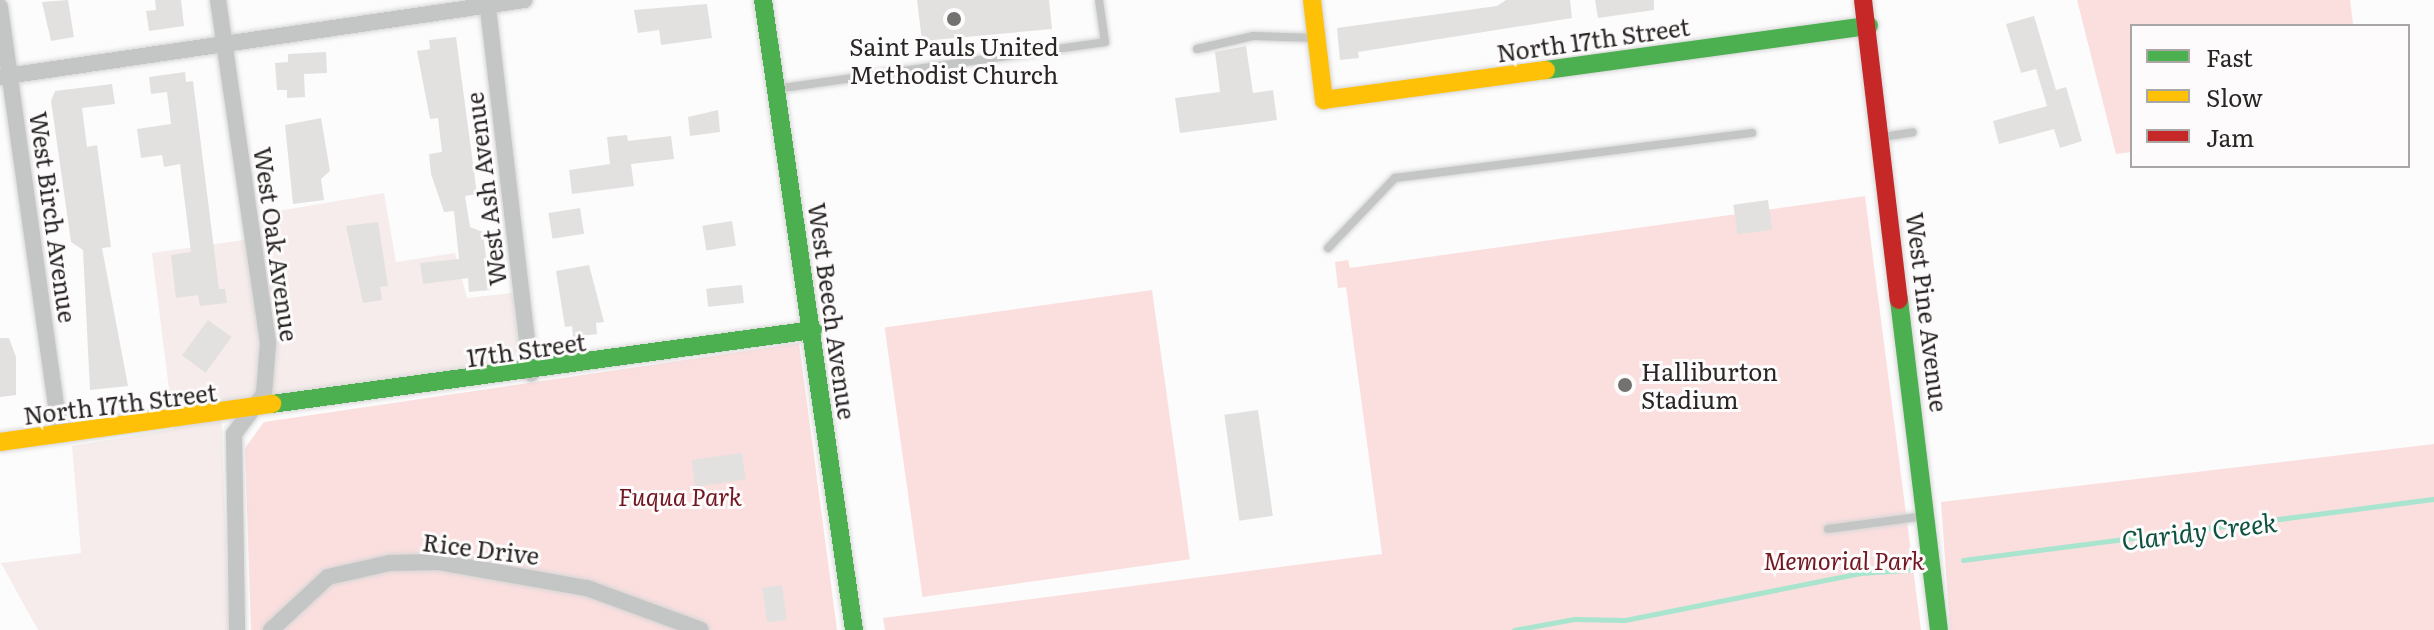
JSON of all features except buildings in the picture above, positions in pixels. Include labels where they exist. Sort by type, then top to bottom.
[{"type":"street","name":"West Oak Avenue","points":[[218,0],[268,343],[264,394],[246,412],[234,434],[237,630]]},
{"type":"street","points":[[5,77],[488,2],[524,0]]},
{"type":"street","name":"West Beech Avenue","points":[[763,0],[854,630]]},
{"type":"street","points":[[1312,0],[1317,38]]},
{"type":"street","name":"West Pine Avenue","points":[[1863,0],[1869,26],[1930,515],[1939,630]]},
{"type":"street","name":"West Ash Avenue","points":[[488,2],[531,373]]},
{"type":"street","name":"West Birch Avenue","points":[[0,7],[5,77],[60,435]]},
{"type":"street","name":"North 17th Street","points":[[1317,38],[1324,100],[1869,26]]},
{"type":"street","name":"17th Street","points":[[246,412],[813,330]]},
{"type":"street","name":"North 17th Street","points":[[0,442],[246,412]]},
{"type":"street","name":"Rice Drive","points":[[271,630],[328,577],[389,563],[439,562],[587,588],[701,630]]},
{"type":"lane","points":[[775,89],[1105,42],[1099,0]]},
{"type":"lane","points":[[1197,49],[1253,36],[1317,38]]},
{"type":"lane","points":[[1883,137],[1913,132]]},
{"type":"lane","points":[[1328,248],[1395,178],[1752,133]]},
{"type":"lane","points":[[1828,529],[1930,515]]},
{"type":"shaded area","points":[[384,193],[396,262],[455,253],[467,298],[513,293],[519,351],[509,362],[221,405],[229,630],[38,630],[1,563],[81,553],[72,446],[174,429],[152,253],[264,237],[261,214]]},
{"type":"green space","points":[[2077,0],[2350,0],[2353,24],[2130,24],[2130,152],[2116,154]]},
{"type":"green space","name":"Halliburton Stadium","points":[[1865,196],[1921,630],[885,630],[883,618],[1382,554],[1346,287],[1338,288],[1335,262],[1348,260],[1350,268]]},
{"type":"green space","points":[[1152,290],[1190,559],[922,597],[885,328]]},
{"type":"green space","name":"Fuqua Park","points":[[799,343],[837,630],[251,630],[245,448],[264,422]]},
{"type":"green space","name":"Memorial Park","points":[[2434,444],[2434,630],[1950,630],[1941,502]]},
{"type":"waterway","name":"Claridy Creek","points":[[1963,560],[2434,499]]},
{"type":"waterway","name":"Claridy Creek","points":[[1514,630],[1574,619],[1625,620],[1860,573],[1921,569]]},
{"type":"traffic: fast","points":[[763,0],[854,630]]},
{"type":"traffic: fast","points":[[1546,70],[1869,26]]},
{"type":"traffic: fast","points":[[1899,300],[1939,630]]},
{"type":"traffic: fast","points":[[272,404],[813,330]]},
{"type":"traffic: slow","points":[[1312,0],[1324,100],[1546,70]]},
{"type":"traffic: slow","points":[[0,442],[272,404]]},
{"type":"traffic: jam","points":[[1863,0],[1899,300]]},
{"type":"place","name":"Saint Pauls United Methodist Church","points":[[954,19]]},
{"type":"place","name":"Halliburton Stadium","points":[[1625,385]]}]
